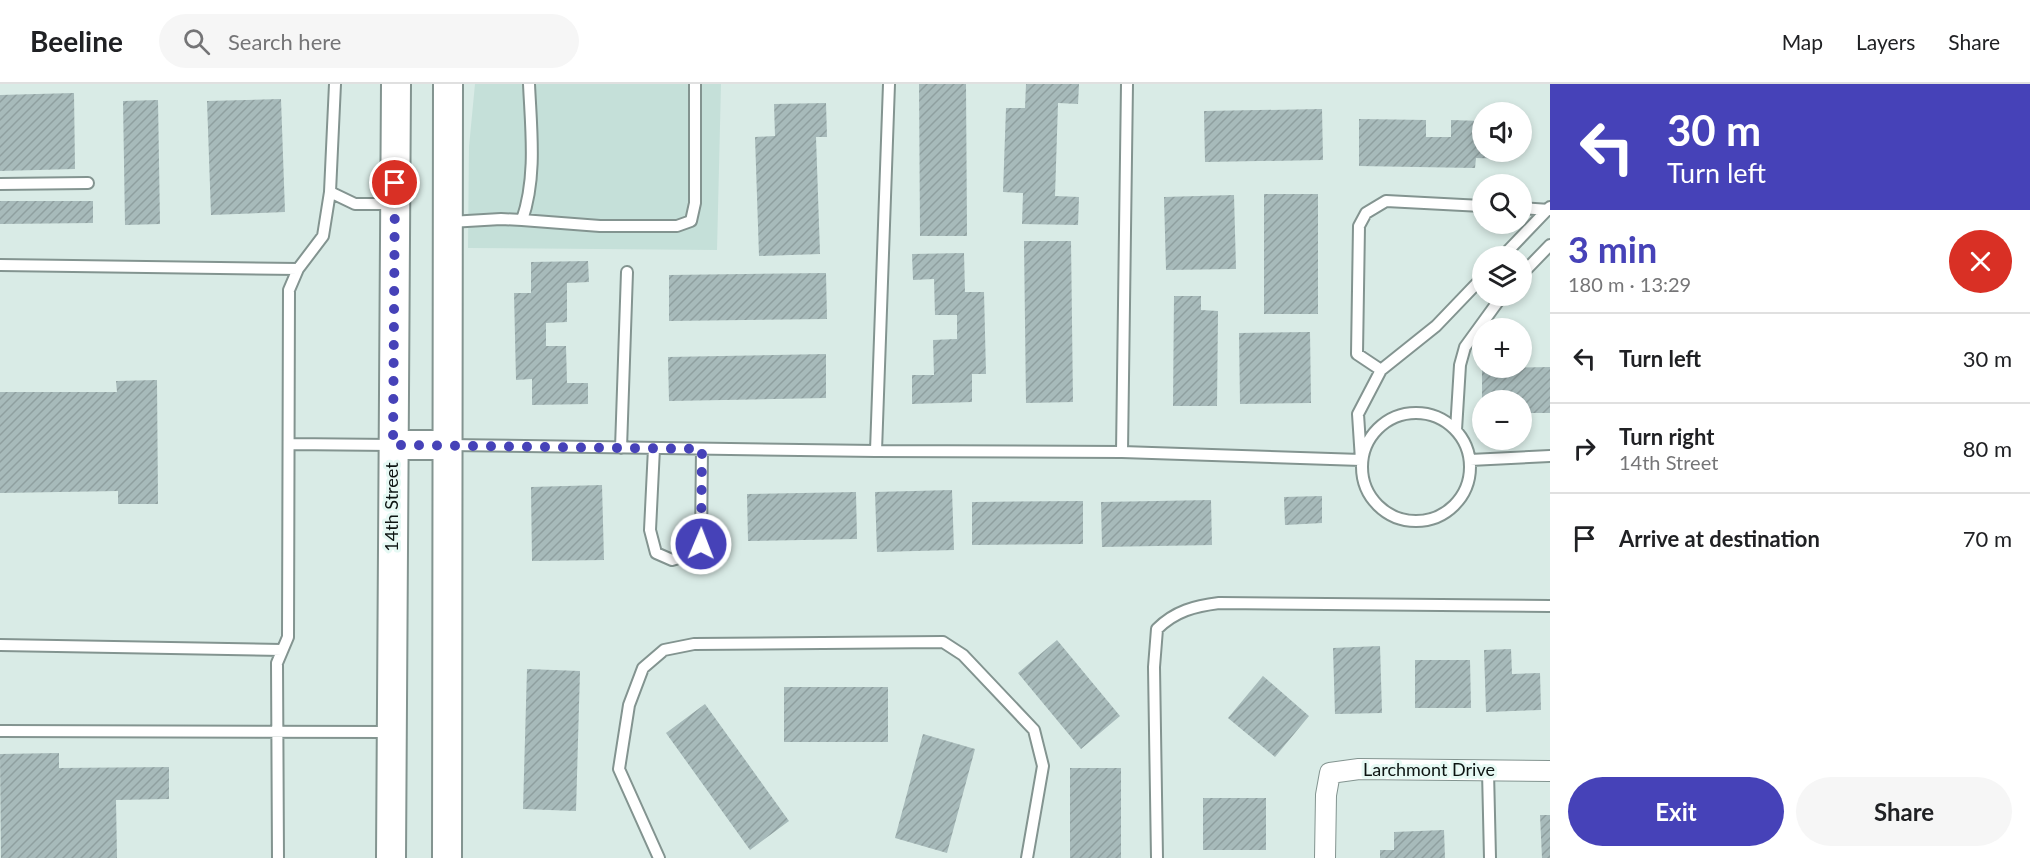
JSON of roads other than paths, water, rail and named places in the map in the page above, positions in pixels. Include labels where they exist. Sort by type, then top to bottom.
[{"type":"main road","name":"14th Street","points":[[391,858],[396,84]]},
{"type":"main road","points":[[447,858],[448,84]]},
{"type":"main road","points":[[393,445],[448,445]]},
{"type":"street","name":"Larchmont Drive","points":[[1325,858],[1326,795],[1330,773],[1359,769],[1550,771]]},
{"type":"lane","points":[[278,858],[277,663],[288,637],[289,290],[298,269],[323,236],[330,192],[334,84]]},
{"type":"lane","points":[[522,220],[529,200],[530,185],[532,142],[529,84]]},
{"type":"lane","points":[[448,223],[501,219],[600,226],[677,226],[691,221],[695,203],[695,84]]},
{"type":"lane","points":[[876,451],[889,84]]},
{"type":"lane","points":[[1122,452],[1127,84]]},
{"type":"lane","points":[[0,184],[88,183]]},
{"type":"lane","points":[[330,192],[355,204],[394,204]]},
{"type":"lane","points":[[1381,370],[1357,354],[1359,226],[1366,213],[1386,201],[1472,205]]},
{"type":"lane","points":[[1532,208],[1549,209]]},
{"type":"lane","points":[[1513,246],[1549,209]]},
{"type":"lane","points":[[1532,264],[1550,245]]},
{"type":"lane","points":[[0,265],[298,269]]},
{"type":"lane","points":[[621,448],[627,272]]},
{"type":"lane","points":[[1361,460],[1367,443],[1377,428],[1391,418],[1408,412],[1425,412],[1442,419],[1456,430],[1466,444],[1470,460],[1469,479],[1462,496],[1450,510],[1434,519],[1416,522],[1397,519],[1381,509],[1369,495],[1362,478],[1358,414],[1381,370],[1436,326],[1472,288]]},
{"type":"lane","points":[[1456,430],[1460,365],[1465,347],[1495,306]]},
{"type":"lane","points":[[289,444],[393,445]]},
{"type":"lane","points":[[448,445],[1122,452],[1361,460]]},
{"type":"lane","points":[[654,448],[650,530],[656,553],[672,560],[696,553],[701,544],[702,449]]},
{"type":"lane","points":[[1470,460],[1550,456]]},
{"type":"lane","points":[[1157,858],[1154,667],[1157,629],[1169,617],[1194,606],[1219,603],[1550,606]]},
{"type":"lane","points":[[659,858],[619,769],[628,705],[643,668],[664,650],[694,644],[932,642],[944,642],[963,655],[1034,730],[1043,766],[1027,858]]},
{"type":"lane","points":[[0,645],[282,650]]},
{"type":"lane","points":[[0,731],[391,732]]},
{"type":"lane","points":[[1488,771],[1490,858]]}]
